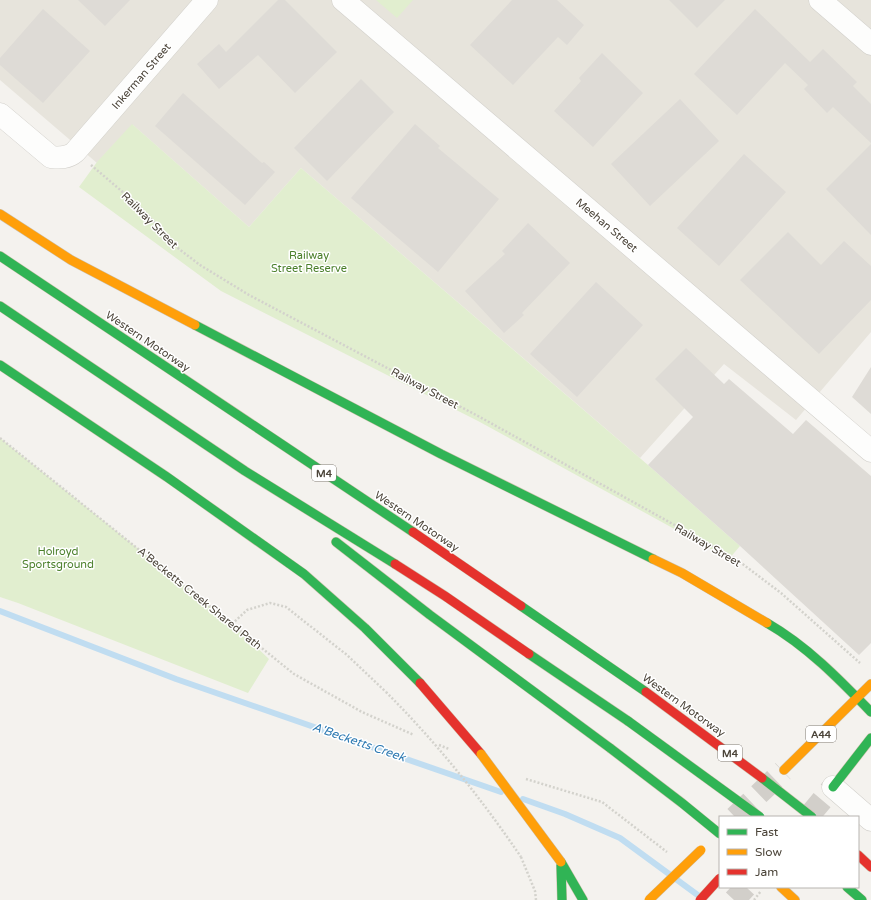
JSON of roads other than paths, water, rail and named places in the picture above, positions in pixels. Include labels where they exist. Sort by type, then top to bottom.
[{"type":"highway","points":[[0,214],[78,264],[441,454],[682,573],[770,625],[802,647],[835,675],[871,712]]},
{"type":"highway","name":"Western Motorway","points":[[0,256],[465,567],[646,692],[740,761],[811,816]]},
{"type":"highway","points":[[0,306],[245,471],[445,596],[628,721],[759,816]]},
{"type":"highway","points":[[0,365],[161,473],[304,574],[365,628],[427,690],[480,754],[561,862],[583,900]]},
{"type":"highway","points":[[245,471],[313,524]]},
{"type":"highway","points":[[331,538],[430,615],[610,748],[719,833]]},
{"type":"highway","name":"A44","points":[[784,770],[871,684]]},
{"type":"highway","points":[[833,787],[871,738]]},
{"type":"highway","points":[[649,900],[701,850]]},
{"type":"highway","points":[[859,857],[871,867]]},
{"type":"highway","points":[[561,862],[562,900]]},
{"type":"highway","points":[[700,900],[719,879]]},
{"type":"highway","points":[[782,888],[795,900]]},
{"type":"highway","points":[[848,888],[862,900]]},
{"type":"street","name":"Inkerman Street","points":[[0,114],[51,157],[65,157],[75,152],[207,0]]},
{"type":"street","name":"Meehan Street","points":[[343,0],[871,451]]},
{"type":"street","points":[[820,0],[871,44]]},
{"type":"street","points":[[833,787],[871,820]]},
{"type":"waterway","name":"A'Becketts Creek","points":[[0,611],[176,679],[501,792]]},
{"type":"waterway","name":"A'Becketts Creek","points":[[523,799],[565,814],[620,838],[699,896]]},
{"type":"tunnel","points":[[736,816],[783,771]]},
{"type":"tunnel","points":[[809,816],[833,787]]},
{"type":"tunnel","points":[[734,900],[745,888]]},
{"type":"park label","name":"Railway Street Reserve","points":[[309,261]]},
{"type":"park label","name":"Holroyd Sportsground","points":[[58,557]]}]
